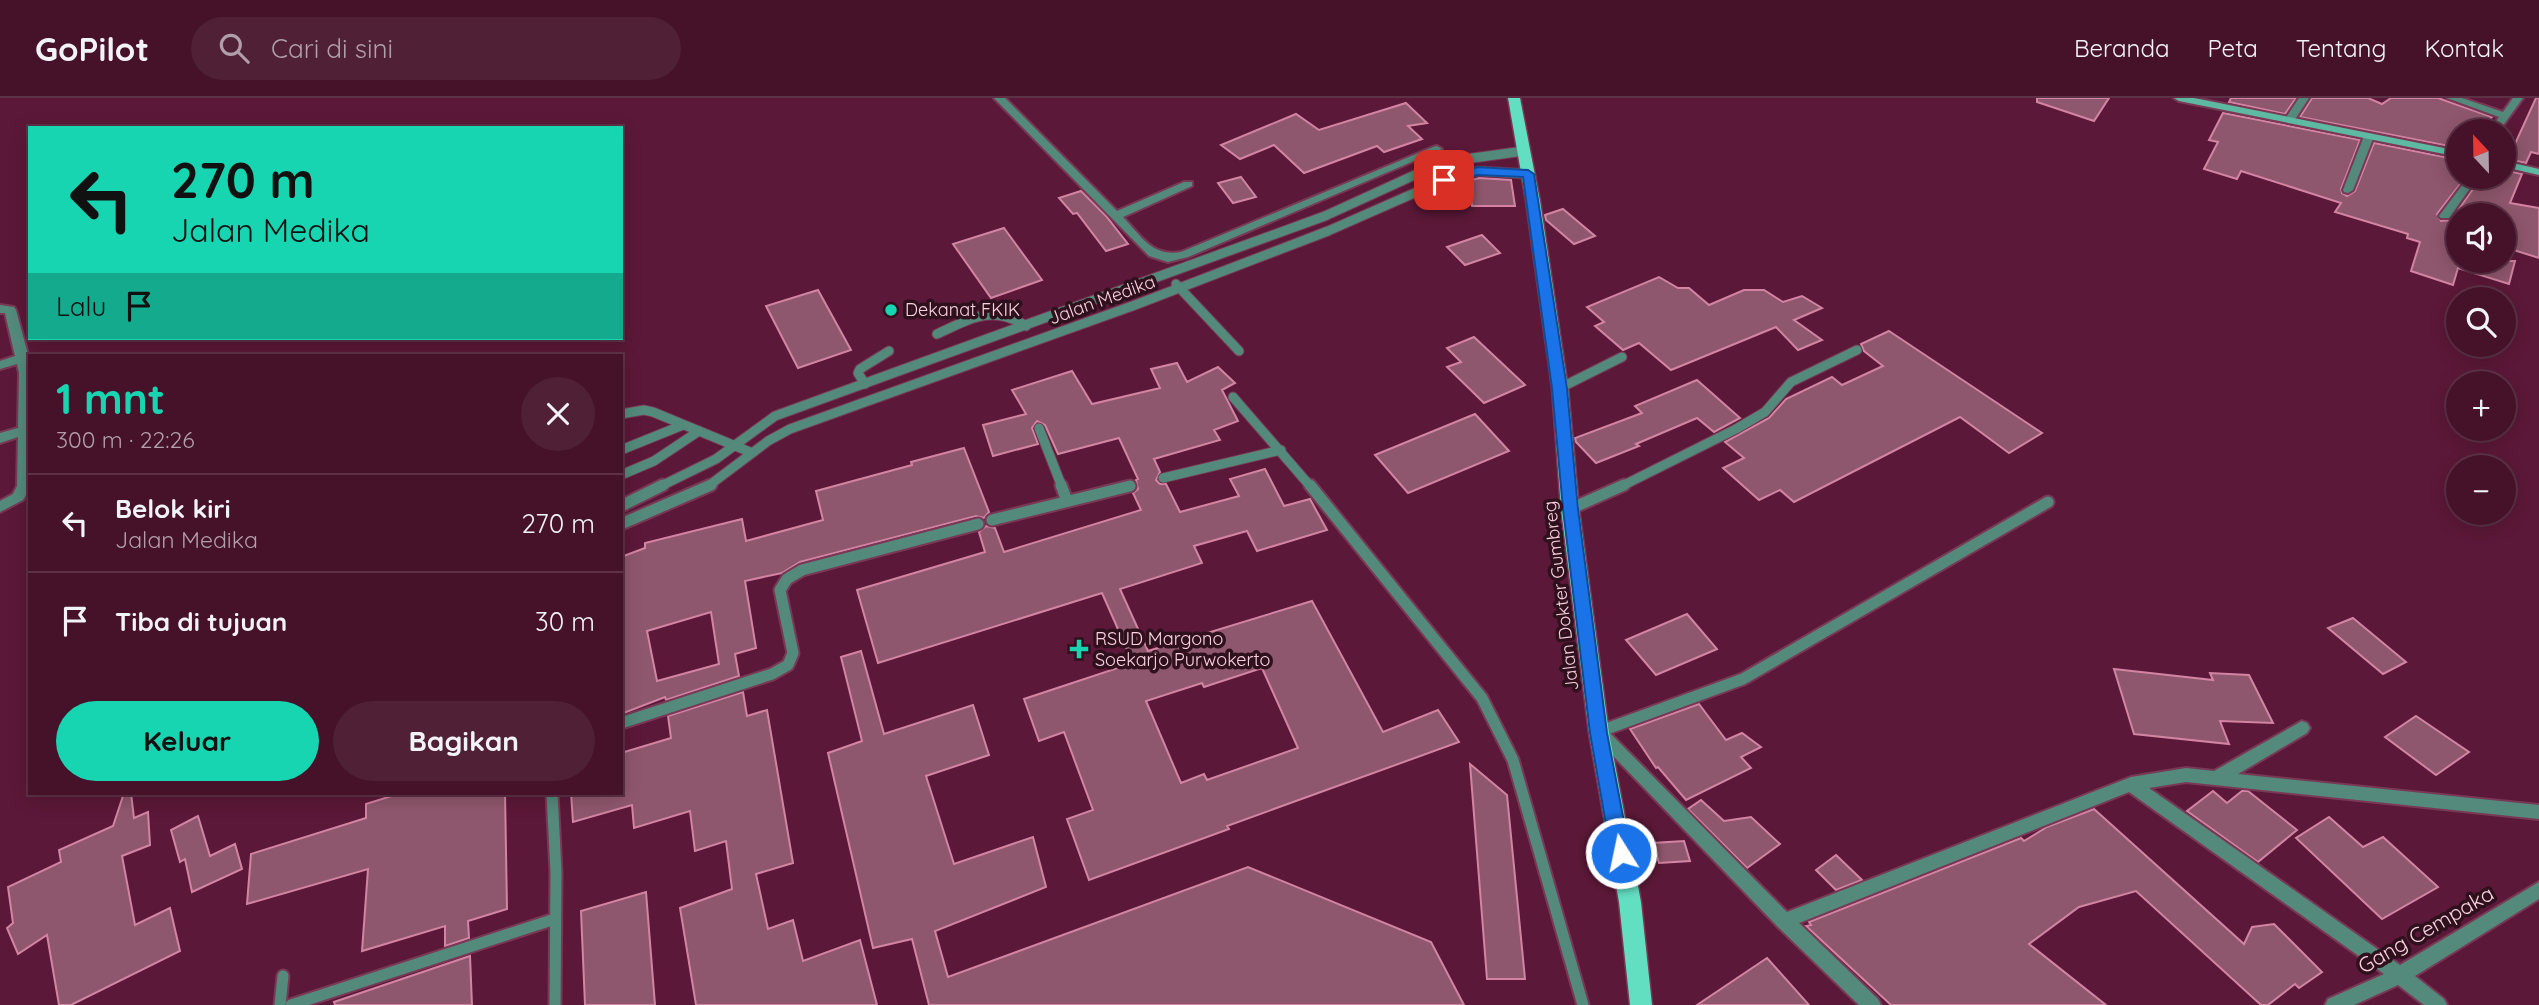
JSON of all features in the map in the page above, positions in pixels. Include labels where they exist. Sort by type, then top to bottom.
[{"type":"main road","name":"Jalan Dokter Gumbreg","points":[[1514,98],[1560,388],[1570,509],[1598,732],[1630,902],[1641,1005]]},
{"type":"street","points":[[999,98],[1153,254],[1174,257],[1437,149]]},
{"type":"street","points":[[2179,98],[2290,118],[2446,151]]},
{"type":"street","points":[[2290,118],[2304,98]]},
{"type":"street","points":[[2452,98],[2505,116]]},
{"type":"street","points":[[2503,119],[2518,98]]},
{"type":"street","points":[[2348,190],[2369,136]]},
{"type":"street","points":[[2516,167],[2539,172]]},
{"type":"street","points":[[1115,216],[1188,184]]},
{"type":"street","points":[[2445,216],[2464,189]]},
{"type":"street","points":[[0,309],[10,310],[23,358],[24,431],[24,486],[18,497],[0,508]]},
{"type":"street","points":[[0,365],[23,358]]},
{"type":"street","points":[[0,438],[24,431]]},
{"type":"street","points":[[2216,778],[2302,728]]},
{"type":"street","points":[[1598,732],[1784,921],[1872,1005]]},
{"type":"street","points":[[1784,921],[2131,784],[2186,775],[2539,812]]},
{"type":"street","points":[[2131,784],[2400,975],[2438,1005]]},
{"type":"street","name":"Gang Cempaka","points":[[2334,1005],[2400,975],[2539,890]]},
{"type":"lane","name":"Jalan Medika","points":[[623,505],[716,459],[775,416],[1325,216],[1430,168],[1451,161],[1524,152]]},
{"type":"lane","points":[[1430,168],[1444,180]]},
{"type":"lane","name":"Jalan Medika","points":[[623,523],[709,486],[728,473],[762,442],[790,429],[1328,231],[1444,180],[1478,171],[1528,174]]},
{"type":"lane","points":[[1167,275],[1239,351]]},
{"type":"lane","points":[[937,334],[982,315],[998,312],[1014,316],[1027,326]]},
{"type":"lane","points":[[1570,509],[1645,476],[1736,429],[1765,412],[1791,382],[1857,350]]},
{"type":"lane","points":[[865,384],[859,373],[860,369],[889,351]]},
{"type":"lane","points":[[1560,388],[1622,357]]},
{"type":"lane","points":[[1233,397],[1281,450],[1482,698],[1513,760],[1583,1005]]},
{"type":"lane","points":[[623,414],[644,410],[750,452]]},
{"type":"lane","points":[[623,449],[683,425]]},
{"type":"lane","points":[[1039,428],[1068,501]]},
{"type":"lane","points":[[623,474],[654,461],[699,431]]},
{"type":"lane","points":[[1163,478],[1281,450]]},
{"type":"lane","points":[[992,520],[1130,486]]},
{"type":"lane","points":[[1598,732],[1743,679],[2048,502]]},
{"type":"lane","points":[[623,722],[772,674],[788,665],[793,653],[780,590],[787,579],[802,569],[978,524]]},
{"type":"lane","points":[[552,795],[555,1005]]},
{"type":"lane","points":[[291,1005],[555,919]]},
{"type":"lane","points":[[280,1005],[283,976]]},
{"type":"building","points":[[2037,98],[2109,98],[2094,121],[2037,102]]},
{"type":"building","points":[[2231,98],[2296,98],[2285,114],[2229,102]]},
{"type":"building","points":[[2312,98],[2368,98],[2382,104],[2391,98],[2438,98],[2492,117],[2446,119],[2446,145],[2300,117]]},
{"type":"building","points":[[2536,98],[2539,98],[2539,154],[2531,152],[2526,163],[2516,161],[2516,142]]},
{"type":"building","points":[[1406,103],[1427,123],[1408,126],[1422,139],[1384,152],[1377,146],[1304,173],[1274,145],[1240,159],[1221,145],[1296,114],[1319,130]]},
{"type":"building","points":[[2223,113],[2360,140],[2341,189],[2347,196],[2355,191],[2374,143],[2446,157],[2446,189],[2456,189],[2437,214],[2441,221],[2446,220],[2446,273],[2457,273],[2453,285],[2411,271],[2420,242],[2407,238],[2408,234],[2335,212],[2341,203],[2241,171],[2237,179],[2204,169],[2218,142],[2209,140]]},
{"type":"building","points":[[2516,173],[2522,174],[2516,188]]},
{"type":"building","points":[[1241,177],[1256,197],[1233,203],[1218,183]]},
{"type":"building","points":[[1479,178],[1511,180],[1515,206],[1472,206],[1469,181]]},
{"type":"building","points":[[2473,189],[2516,189],[2510,203],[2463,203]]},
{"type":"building","points":[[1081,191],[1106,216],[1128,244],[1106,251],[1077,213],[1073,214],[1059,198]]},
{"type":"building","points":[[2516,204],[2539,208],[2539,258],[2516,251]]},
{"type":"building","points":[[1563,209],[1595,236],[1574,244],[1546,220],[1545,215]]},
{"type":"building","points":[[1004,228],[1042,280],[991,298],[953,244]]},
{"type":"building","points":[[1482,235],[1500,253],[1465,265],[1447,247]]},
{"type":"building","points":[[2474,273],[2512,273],[2509,284]]},
{"type":"building","points":[[1659,277],[1678,288],[1689,288],[1709,305],[1744,290],[1764,290],[1783,302],[1802,296],[1822,308],[1794,320],[1822,340],[1798,350],[1776,327],[1671,370],[1639,343],[1623,350],[1595,326],[1604,322],[1587,307]]},
{"type":"building","points":[[818,290],[851,350],[798,368],[766,306]]},
{"type":"building","points":[[1889,331],[2042,433],[2009,453],[1960,417],[1794,502],[1780,490],[1759,500],[1723,468],[1744,458],[1725,442],[1769,418],[1786,399],[1832,377],[1842,385],[1883,366],[1864,351],[1861,344]]},
{"type":"building","points":[[1474,337],[1525,385],[1484,403],[1447,367],[1461,362],[1447,348]]},
{"type":"building","points":[[1177,363],[1187,382],[1218,367],[1235,383],[1222,390],[1238,421],[1214,430],[1220,440],[1154,459],[1160,472],[1156,480],[1160,484],[1166,484],[1180,512],[1239,496],[1230,479],[1265,469],[1284,506],[1310,499],[1327,530],[1257,551],[1247,531],[1194,546],[1202,563],[1120,589],[1148,651],[1312,601],[1383,732],[1438,710],[1459,742],[1227,826],[1229,829],[1089,880],[1067,819],[1093,810],[1064,732],[1039,741],[1024,699],[1133,663],[1102,593],[878,663],[857,590],[985,552],[979,532],[986,526],[995,528],[1004,552],[1141,510],[1133,493],[1138,489],[1138,479],[1119,438],[1058,454],[1045,425],[1037,421],[1032,428],[1038,444],[993,456],[983,425],[1026,414],[1012,390],[1072,371],[1092,404],[1160,388],[1151,369]],"holes":[[[1262,668],[1298,748],[1207,780],[1204,774],[1181,783],[1146,701],[1202,683],[1204,687]]]},
{"type":"building","points":[[1697,380],[1740,418],[1714,432],[1697,418],[1596,463],[1576,442],[1575,438],[1642,413],[1635,406]]},
{"type":"building","points":[[1475,414],[1509,451],[1408,493],[1375,455]]},
{"type":"building","points":[[964,448],[989,512],[984,518],[976,516],[800,562],[782,573],[745,581],[756,648],[735,654],[739,676],[666,700],[665,697],[623,713],[623,556],[645,548],[645,543],[742,519],[746,541],[823,520],[816,491],[912,465],[911,462]],"holes":[[[711,612],[719,664],[657,681],[647,631]]]},
{"type":"building","points":[[1687,614],[1717,649],[1656,675],[1626,640]]},
{"type":"building","points":[[2353,618],[2406,662],[2383,674],[2328,628]]},
{"type":"building","points":[[861,651],[884,734],[973,705],[989,755],[926,776],[954,864],[1033,837],[1046,887],[935,931],[948,977],[1248,867],[1431,942],[1464,1005],[929,1005],[912,939],[873,948],[828,753],[862,741],[841,657]]},
{"type":"building","points":[[2114,669],[2213,680],[2210,673],[2249,675],[2273,723],[2220,721],[2229,744],[2134,734]]},
{"type":"building","points":[[743,692],[747,716],[767,710],[793,863],[756,874],[768,929],[793,920],[803,961],[860,940],[877,1005],[696,1005],[680,908],[732,889],[726,841],[695,851],[690,811],[634,828],[632,805],[573,822],[571,795],[623,795],[623,752],[671,738],[668,716]]},
{"type":"building","points":[[1699,704],[1726,740],[1742,733],[1761,747],[1741,757],[1751,768],[1686,800],[1658,767],[1656,768],[1630,729]]},
{"type":"building","points":[[2416,716],[2469,752],[2436,775],[2385,737]]},
{"type":"building","points":[[1470,764],[1507,795],[1525,979],[1487,979]]},
{"type":"building","points":[[2213,791],[2227,803],[2242,791],[2248,791],[2297,830],[2258,862],[2187,811]]},
{"type":"building","points":[[123,795],[131,795],[134,818],[148,812],[150,845],[122,856],[135,925],[170,908],[180,951],[71,1005],[59,1005],[47,935],[18,954],[7,928],[13,923],[8,887],[61,862],[59,850],[113,826]]},
{"type":"building","points":[[395,795],[505,795],[507,909],[468,921],[469,938],[445,946],[445,926],[362,951],[368,869],[247,904],[251,854],[366,818],[366,804]]},
{"type":"building","points":[[1701,800],[1724,821],[1751,817],[1780,844],[1747,868],[1688,809]]},
{"type":"building","points":[[2094,809],[2244,944],[2252,927],[2274,924],[2322,972],[2299,988],[2295,984],[2268,1005],[2261,1005],[2136,891],[2079,907],[2029,944],[2106,1005],[1891,1005],[1806,926],[1811,925],[1809,922],[2021,838],[2024,841],[2047,827]]},
{"type":"building","points":[[198,816],[210,856],[235,844],[242,869],[192,892],[185,859],[180,862],[171,830]]},
{"type":"building","points":[[2329,817],[2363,847],[2383,837],[2438,887],[2382,919],[2296,838]]},
{"type":"building","points":[[1684,841],[1690,861],[1659,863],[1653,843]]},
{"type":"building","points":[[1836,855],[1862,880],[1836,890],[1816,870]]},
{"type":"building","points":[[646,892],[655,1005],[585,1005],[581,911]]},
{"type":"building","points":[[470,956],[472,1005],[335,1005],[334,1002]]},
{"type":"building","points":[[1767,958],[1809,1005],[1697,1005]]},
{"type":"place","name":"Dekanat FKIK","points":[[891,310]]},
{"type":"place","name":"RSUD Margono Soekarjo Purwokerto","points":[[1079,649]]},
{"type":"route","points":[[1444,180],[1478,171],[1528,174],[1560,388],[1570,509],[1598,733],[1621,853]]}]
